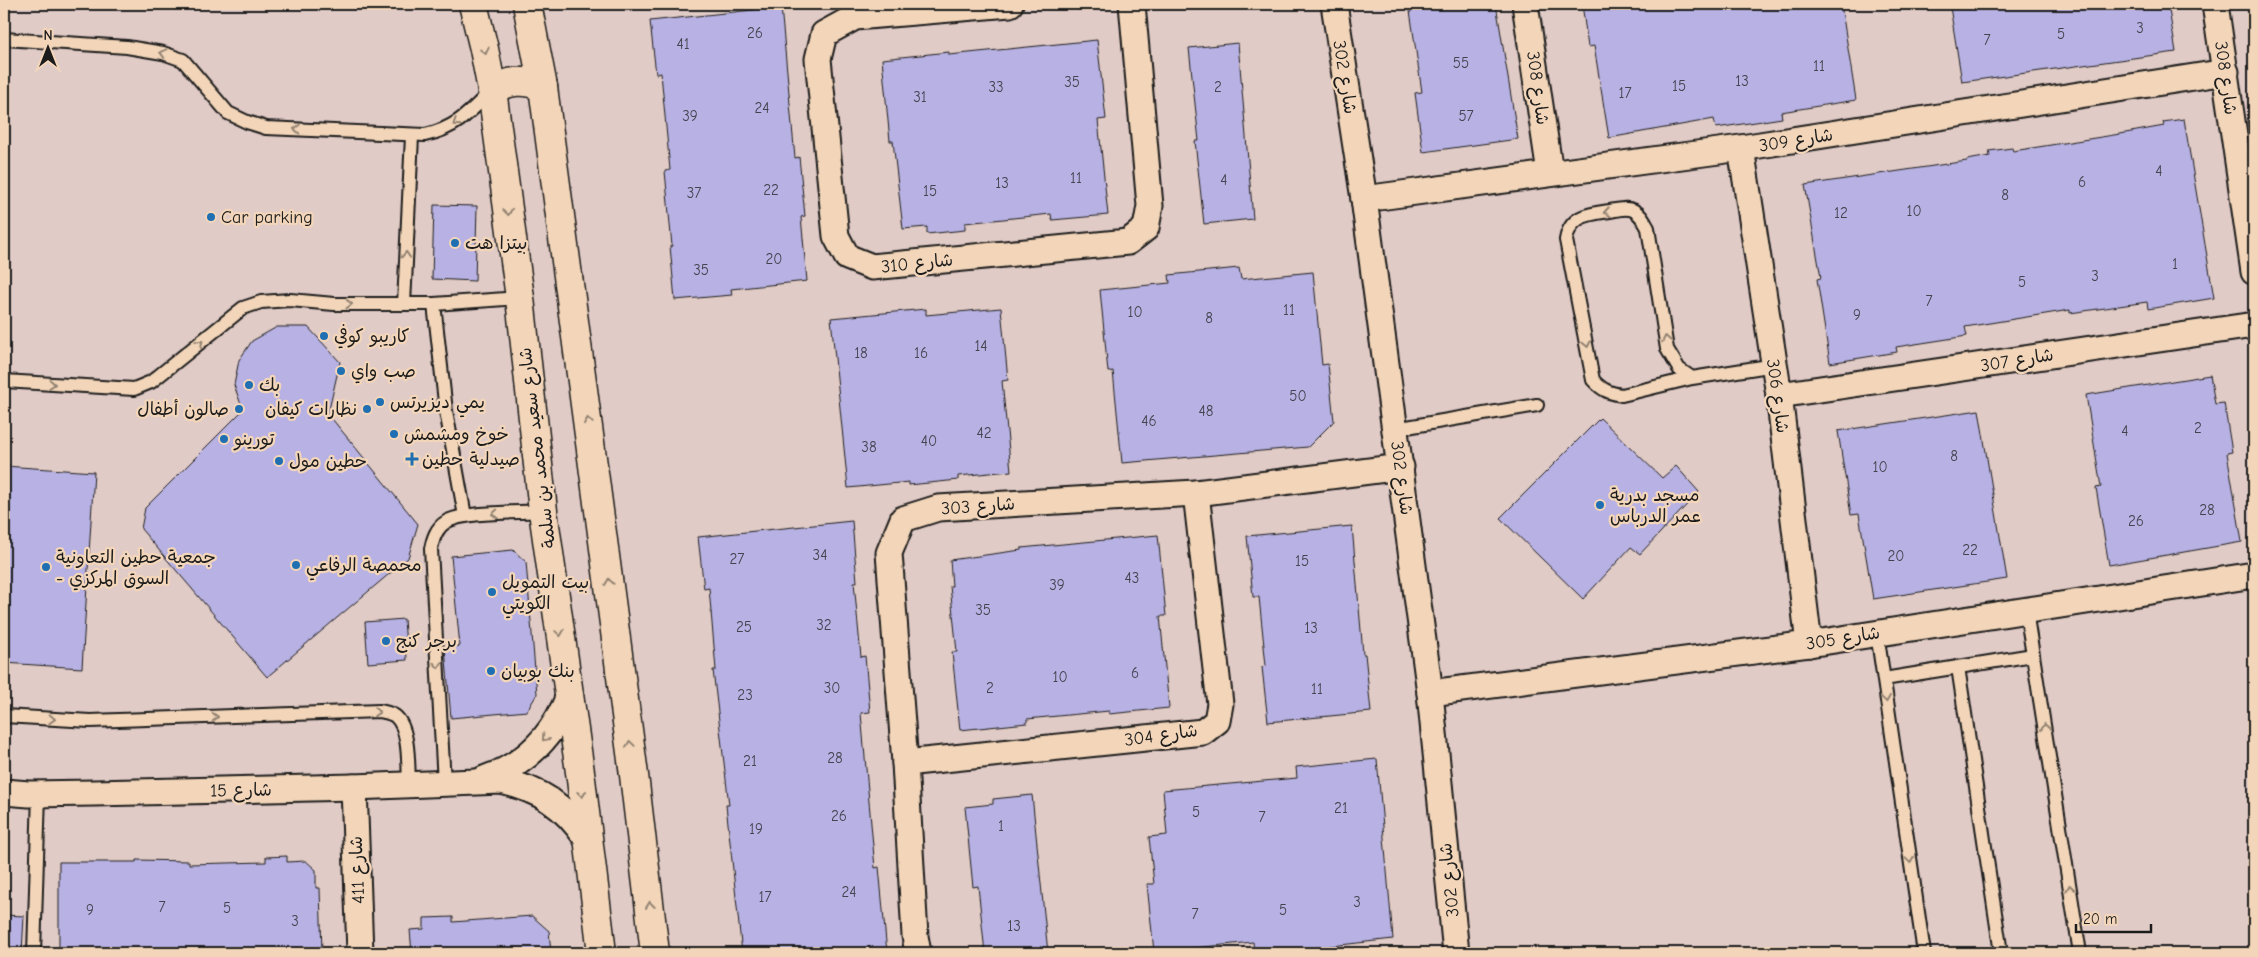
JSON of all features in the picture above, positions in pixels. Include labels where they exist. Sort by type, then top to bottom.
[{"type":"street","name":"شارع سعيد محمد بن سلمة","points":[[473,4],[492,90],[520,298],[543,511],[602,953]]},
{"type":"street","points":[[526,4],[543,87],[633,765],[655,953]]},
{"type":"street","name":"شارع 310","points":[[1010,4],[855,17],[824,34],[818,59],[836,236],[848,257],[872,267],[1128,242],[1146,228],[1150,206],[1132,4]]},
{"type":"street","name":"شارع 302","points":[[1334,4],[1364,199],[1430,693],[1456,953]]},
{"type":"street","name":"شارع 308","points":[[1525,4],[1550,173]]},
{"type":"street","name":"شارع 308","points":[[2215,4],[2254,272]]},
{"type":"street","name":"شارع 309","points":[[1364,199],[1741,148],[2226,72]]},
{"type":"street","points":[[492,90],[514,81],[534,83],[543,87]]},
{"type":"street","name":"شارع 306","points":[[1741,148],[1775,365],[1809,644]]},
{"type":"street","name":"شارع 307","points":[[1779,396],[2254,324]]},
{"type":"street","name":"شارع 303","points":[[918,953],[915,936],[905,763],[889,553],[902,519],[938,508],[1196,493],[1401,468]]},
{"type":"street","name":"شارع 304","points":[[905,763],[1203,732],[1217,721],[1220,704],[1196,493]]},
{"type":"street","name":"شارع 305","points":[[1430,693],[1809,644],[2254,575]]},
{"type":"street","name":"شارع 15","points":[[479,781],[513,766],[535,749],[553,729],[569,696]]},
{"type":"street","name":"شارع 15","points":[[4,792],[39,794],[354,787],[479,781],[508,782],[542,794],[560,806],[587,839]]},
{"type":"street","name":"شارع 411","points":[[354,787],[360,953]]},
{"type":"lane","points":[[4,39],[127,47],[163,53],[183,60],[228,113],[266,128],[425,136],[450,128],[492,90]]},
{"type":"lane","points":[[404,304],[412,136]]},
{"type":"lane","points":[[1692,378],[1679,369],[1667,348],[1648,228],[1641,215],[1627,209],[1583,215],[1568,230],[1566,240],[1593,380],[1601,389],[1622,395],[1692,378],[1775,365]]},
{"type":"lane","points":[[4,381],[134,389],[151,382],[243,308],[261,302],[290,300],[334,304],[434,304],[520,298]]},
{"type":"lane","points":[[434,304],[446,410],[465,516]]},
{"type":"lane","points":[[1396,429],[1537,406]]},
{"type":"lane","points":[[444,783],[431,549],[433,539],[441,526],[455,518],[543,511]]},
{"type":"lane","points":[[2026,611],[2080,953]]},
{"type":"lane","points":[[1877,633],[1924,953]]},
{"type":"lane","points":[[1884,679],[2033,655]]},
{"type":"lane","points":[[1958,667],[2001,953]]},
{"type":"lane","points":[[4,716],[90,721],[380,711],[394,715],[401,724],[406,738],[409,785]]},
{"type":"lane","points":[[34,953],[39,794]]},
{"type":"building","points":[[1409,4],[1496,4],[1518,139],[1423,152],[1415,93],[1422,92]]},
{"type":"building","points":[[1582,4],[1841,4],[1856,100],[1781,112],[1782,118],[1716,128],[1714,119],[1609,138],[1594,46],[1588,47]]},
{"type":"building","points":[[1970,4],[2168,4],[2176,52],[1962,82],[1950,7]]},
{"type":"building","points":[[781,7],[795,158],[799,157],[805,216],[801,217],[807,281],[731,289],[732,295],[675,300],[665,171],[670,170],[661,73],[656,74],[650,21]]},
{"type":"building","points":[[1097,40],[1106,119],[1098,120],[1108,215],[1052,220],[1051,214],[965,223],[965,230],[927,234],[927,227],[903,229],[893,141],[890,141],[882,59],[949,52],[949,55]]},
{"type":"building","points":[[1238,43],[1253,219],[1204,224],[1195,141],[1199,141],[1189,48]]},
{"type":"building","points":[[2184,119],[2214,298],[2148,309],[2147,302],[2070,313],[2070,310],[1965,327],[1967,336],[1896,347],[1897,352],[1830,363],[1817,279],[1821,278],[1805,185],[1967,161],[1990,156],[1989,151],[2012,148],[2013,151],[2120,134],[2164,126],[2163,122]]},
{"type":"building","name":"بيتزا هت","points":[[434,205],[477,206],[475,281],[432,279]]},
{"type":"building","points":[[1239,268],[1241,279],[1313,272],[1322,365],[1328,364],[1334,421],[1308,447],[1122,463],[1113,371],[1108,372],[1100,290],[1170,283],[1169,275]]},
{"type":"building","points":[[1001,308],[1008,380],[1002,381],[1011,471],[958,476],[958,480],[909,485],[909,482],[848,488],[831,318],[926,309],[926,315]]},
{"type":"building","name":"حطين مول","points":[[277,327],[308,327],[340,362],[328,414],[418,524],[408,558],[267,677],[141,529],[145,508],[243,410],[234,385],[239,360],[252,341]]},
{"type":"building","points":[[2210,375],[2215,404],[2224,403],[2232,452],[2227,453],[2242,542],[2109,565],[2096,488],[2101,487],[2086,395]]},
{"type":"building","points":[[1979,410],[2007,579],[1873,599],[1859,514],[1851,515],[1838,431]]},
{"type":"building","name":"مسجد بدرية عمر الدرباس","points":[[1600,418],[1662,478],[1676,466],[1699,492],[1640,554],[1631,547],[1583,599],[1500,518]]},
{"type":"building","name":"جمعية حطين التعاونية - السوق المركزي","points":[[4,466],[94,472],[82,668],[4,663]]},
{"type":"building","points":[[852,521],[857,582],[854,582],[861,657],[865,656],[870,712],[861,713],[875,868],[879,867],[887,953],[742,953],[726,805],[729,805],[713,670],[716,670],[709,588],[704,589],[698,537]]},
{"type":"building","points":[[1352,526],[1363,654],[1365,654],[1371,712],[1268,722],[1262,667],[1266,666],[1259,597],[1253,597],[1247,536]]},
{"type":"building","points":[[1158,535],[1166,616],[1160,616],[1169,708],[1109,714],[1109,711],[1027,719],[1027,723],[960,730],[952,652],[957,652],[950,586],[952,586],[950,560],[1021,550],[1021,548]]},
{"type":"building","points":[[513,550],[526,562],[537,694],[527,711],[451,718],[445,648],[460,646],[451,556]]},
{"type":"building","name":"برجر كنج","points":[[404,619],[407,660],[368,663],[365,622]]},
{"type":"building","points":[[1377,759],[1393,939],[1269,953],[1254,953],[1253,942],[1154,952],[1147,884],[1154,884],[1149,837],[1167,835],[1163,790],[1297,778],[1296,767]]},
{"type":"building","points":[[1032,795],[1048,953],[985,953],[978,886],[973,887],[965,807],[993,804],[993,799]]},
{"type":"building","points":[[287,856],[287,862],[306,861],[316,870],[316,888],[320,888],[322,953],[59,952],[59,862],[136,862],[136,860],[189,861],[189,864],[266,862],[266,857]]},
{"type":"building","points":[[4,915],[24,916],[22,953],[4,953]]},
{"type":"building","points":[[532,916],[549,931],[551,953],[412,953],[410,930],[424,929],[424,918],[453,917],[453,922]]},
{"type":"place","name":"Car parking","points":[[211,217]]},
{"type":"place","name":"بيتزا هت","points":[[455,243]]},
{"type":"place","name":"كاريبو كوفي","points":[[324,336]]},
{"type":"place","name":"صب واي","points":[[341,371]]},
{"type":"place","name":"بك","points":[[249,385]]},
{"type":"place","name":"يمي ديزيرتس","points":[[380,402]]},
{"type":"place","name":"صالون أطفال","points":[[239,409]]},
{"type":"place","name":"نظارات كيفان","points":[[367,409]]},
{"type":"place","name":"خوخ ومشمش","points":[[394,434]]},
{"type":"place","name":"تورينو","points":[[224,439]]},
{"type":"place","name":"صيدلية حطين","points":[[412,459]]},
{"type":"place","name":"حطين مول","points":[[279,461]]},
{"type":"place","name":"مسجد بدرية عمر الدرباس","points":[[1600,505]]},
{"type":"place","name":"محمصة الرفاعي","points":[[296,565]]},
{"type":"place","name":"جمعية حطين التعاونية - السوق المركزي","points":[[46,567]]},
{"type":"place","name":"بيت التمويل الكويتي","points":[[492,592]]},
{"type":"place","name":"برجر كنج","points":[[386,641]]},
{"type":"place","name":"بنك بوبيان","points":[[491,671]]}]
